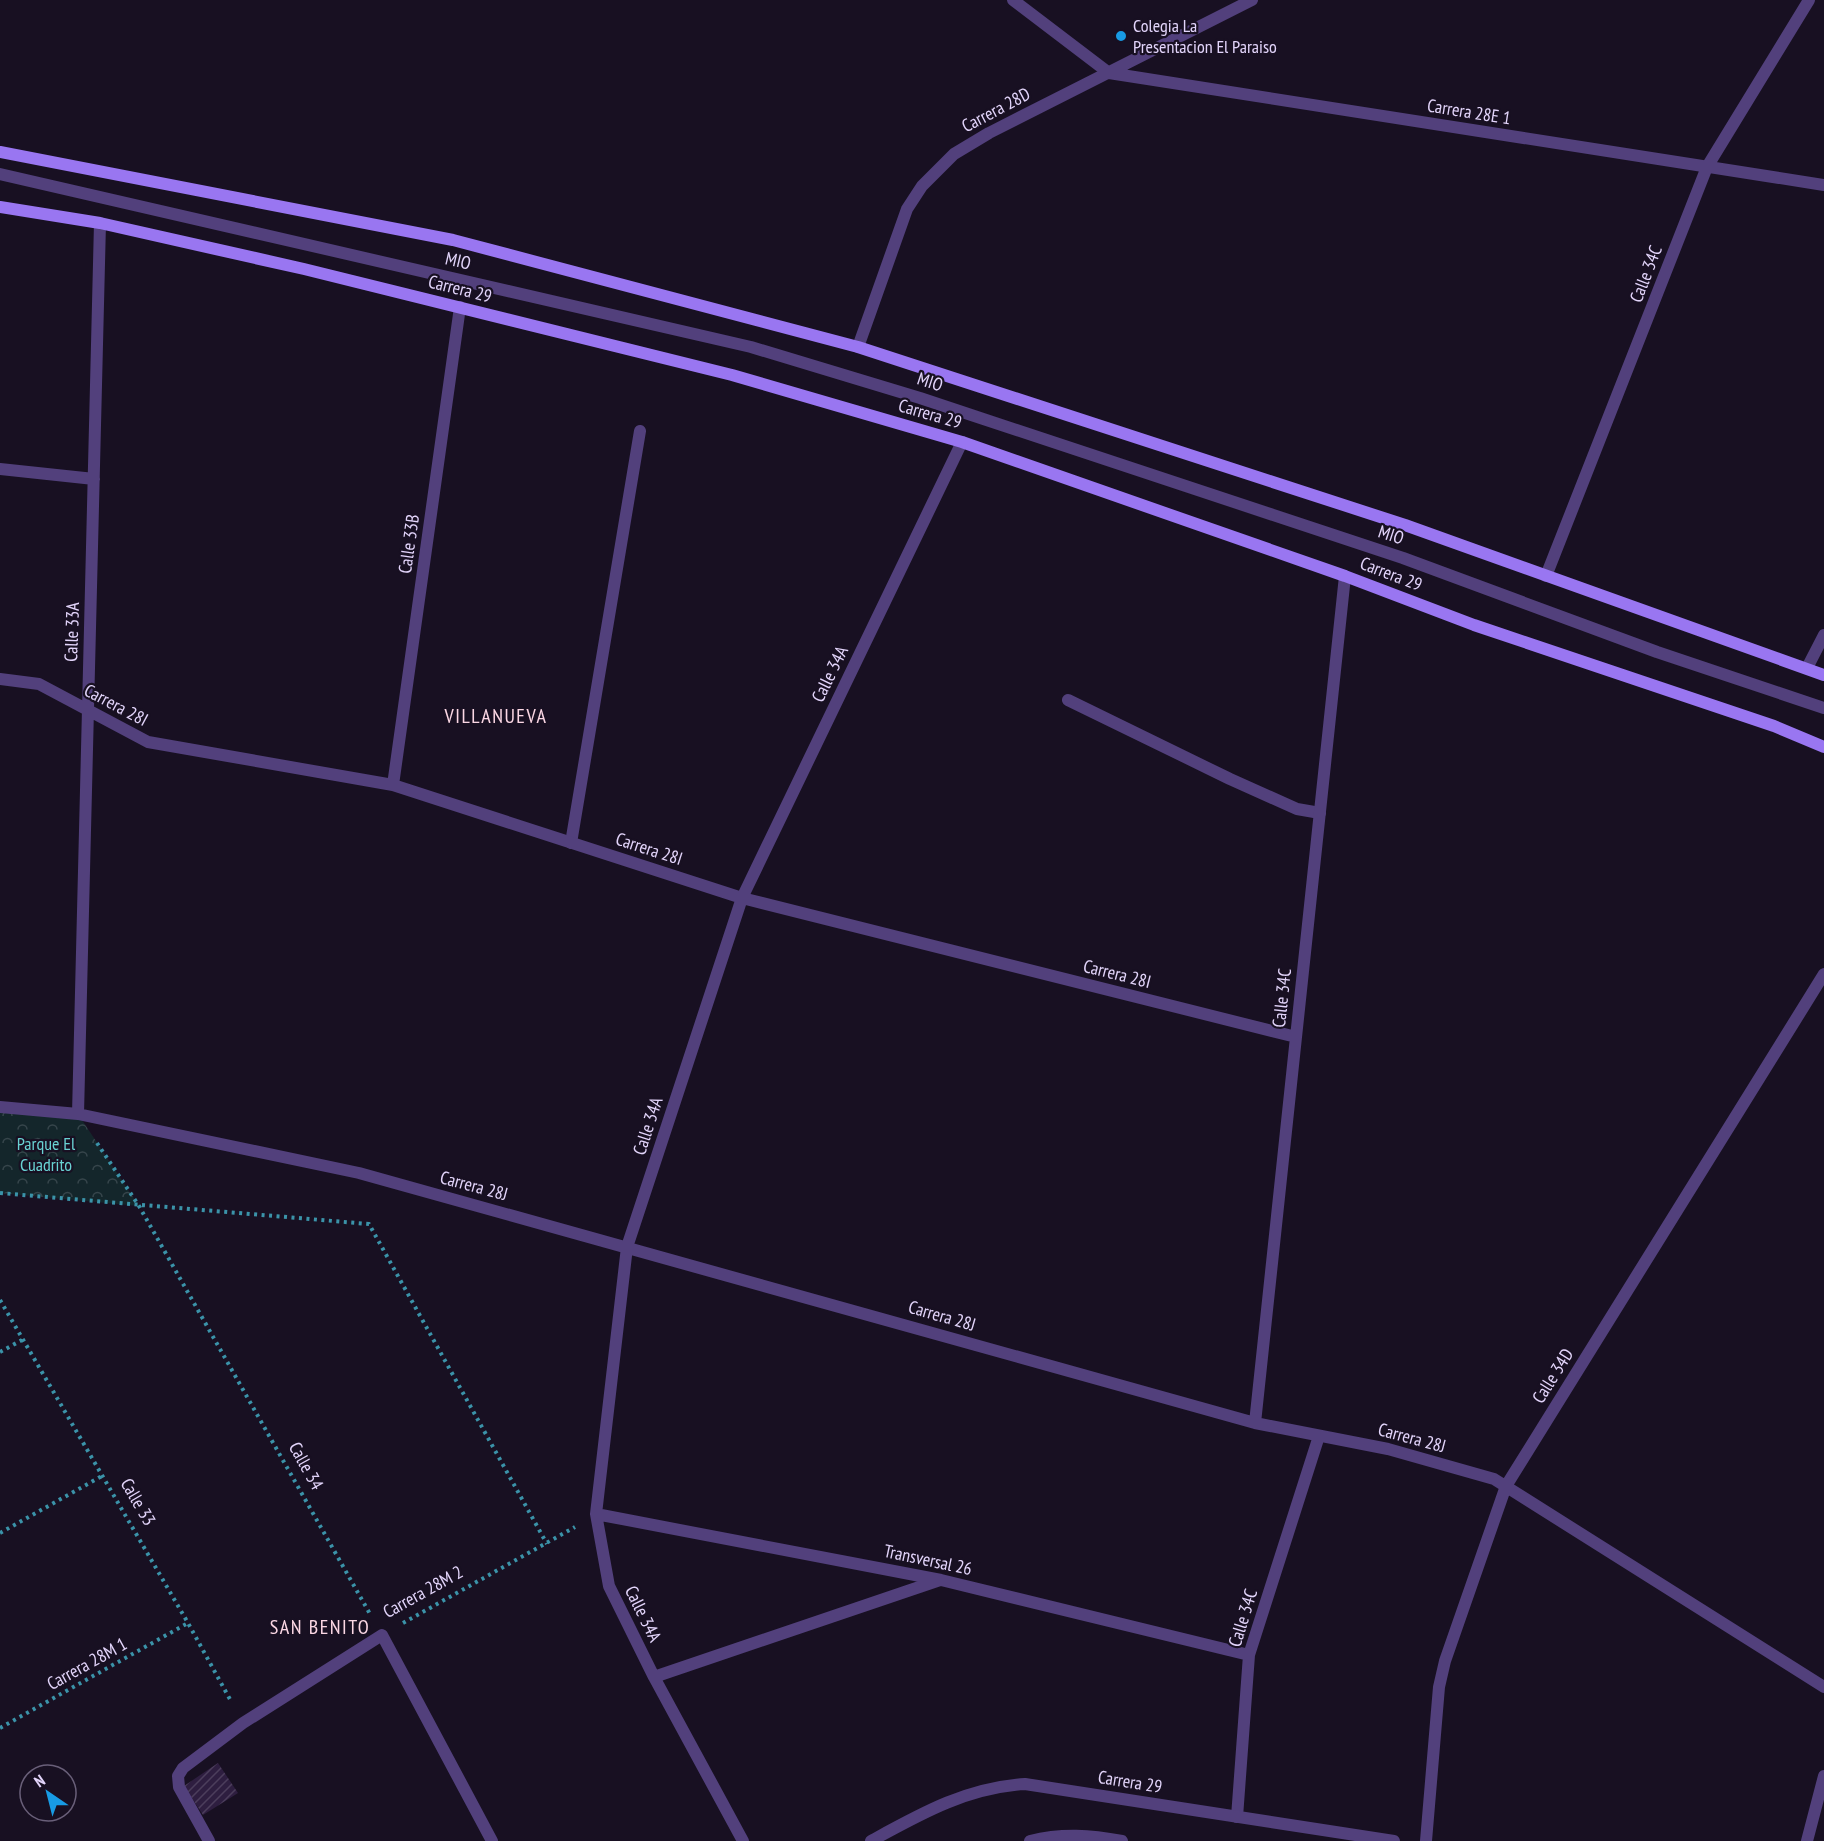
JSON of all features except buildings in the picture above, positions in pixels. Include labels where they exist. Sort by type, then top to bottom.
[{"type":"main road","points":[[0,152],[453,240],[858,347],[1405,525],[1824,675]]},
{"type":"main road","name":"Carrera 29","points":[[0,207],[100,223],[460,308],[732,375],[962,442],[1345,576],[1474,625],[1774,726],[1824,747]]},
{"type":"street","points":[[1013,0],[1109,73]]},
{"type":"street","name":"Carrera 28D","points":[[858,347],[907,209],[922,186],[954,154],[989,133],[1252,0]]},
{"type":"street","name":"Calle 34C","points":[[1546,576],[1707,167],[1809,0]]},
{"type":"street","name":"Carrera 28E 1","points":[[1109,73],[1824,185]]},
{"type":"street","name":"MIO","points":[[0,174],[752,347],[920,398],[1403,558],[1658,652],[1824,708]]},
{"type":"street","name":"Calle 33A","points":[[78,1114],[100,223]]},
{"type":"street","name":"Calle 33B","points":[[393,785],[460,308]]},
{"type":"street","points":[[571,843],[640,431]]},
{"type":"street","name":"Calle 34A","points":[[743,1841],[654,1677],[609,1586],[596,1514],[627,1246],[742,898],[962,442]]},
{"type":"street","points":[[0,469],[94,479]]},
{"type":"street","name":"Calle 34C","points":[[1256,1423],[1345,576]]},
{"type":"street","points":[[1808,668],[1824,635]]},
{"type":"street","name":"Carrera 28I","points":[[0,679],[39,684],[148,742],[393,785],[742,898],[1296,1037]]},
{"type":"street","points":[[1068,700],[1287,805],[1320,813]]},
{"type":"street","name":"Calle 34D","points":[[1426,1841],[1439,1687],[1445,1660],[1506,1486],[1824,974]]},
{"type":"street","name":"Carrera 28J","points":[[0,1107],[78,1114],[359,1173],[1256,1423],[1388,1449],[1494,1479],[1824,1687]]},
{"type":"street","name":"Calle 34C","points":[[1237,1817],[1249,1655],[1319,1436]]},
{"type":"street","name":"Transversal 26","points":[[596,1514],[941,1580],[1249,1655]]},
{"type":"street","points":[[654,1677],[941,1580]]},
{"type":"street","points":[[382,1635],[492,1841]]},
{"type":"street","name":"Carrera 28M 2","points":[[209,1841],[179,1787],[178,1776],[183,1768],[243,1723],[382,1635]]},
{"type":"street","points":[[1807,1841],[1824,1776]]},
{"type":"street","name":"Carrera 29","points":[[871,1841],[930,1808],[987,1788],[1025,1784],[1394,1841]]},
{"type":"street","points":[[1030,1841],[1072,1834],[1122,1841]]},
{"type":"path","name":"Calle 34","points":[[78,1114],[139,1206],[382,1635]]},
{"type":"path","points":[[0,1193],[369,1224],[547,1544]]},
{"type":"path","name":"Calle 33","points":[[0,1300],[188,1623],[243,1723]]},
{"type":"path","points":[[0,1352],[22,1340]]},
{"type":"path","points":[[0,1533],[102,1476]]},
{"type":"path","name":"Carrera 28M 2","points":[[382,1635],[547,1544],[596,1514]]},
{"type":"path","name":"Carrera 28M 1","points":[[0,1728],[188,1623]]},
{"type":"green space","name":"Parque El Cuadrito","points":[[0,1107],[78,1114],[139,1206],[0,1193]]},
{"type":"place","name":"Colegia La Presentacion El Paraiso","points":[[1121,36]]},
{"type":"district","name":"VILLANUEVA","points":[[496,716]]},
{"type":"district","name":"SAN BENITO","points":[[320,1627]]}]
